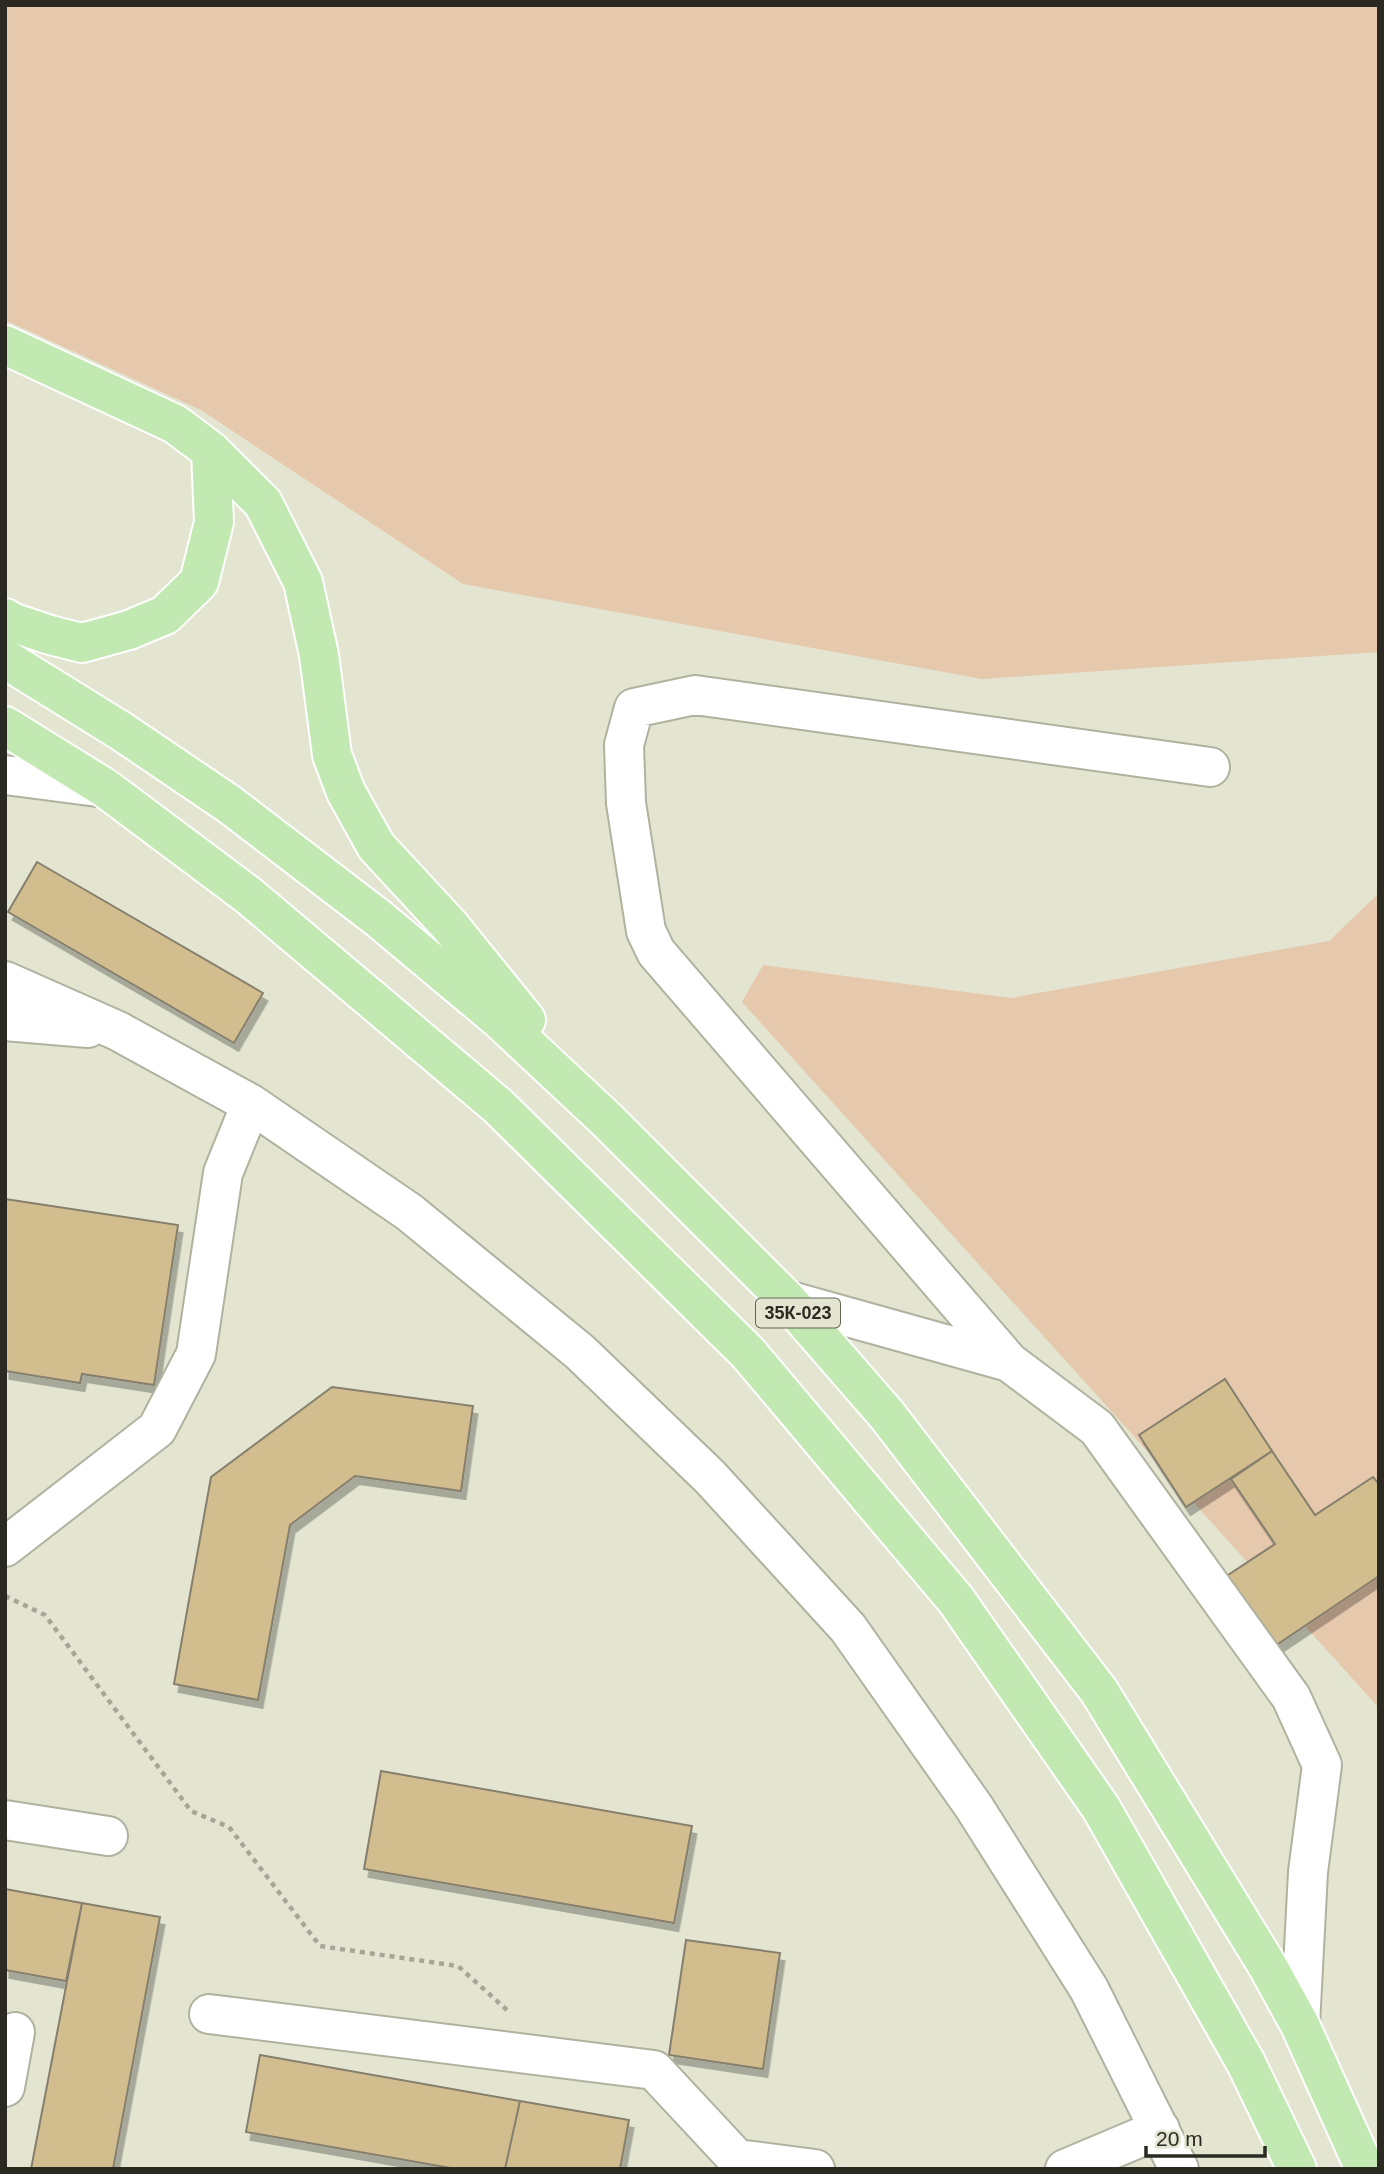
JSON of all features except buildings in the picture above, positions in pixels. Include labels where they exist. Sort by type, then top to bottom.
[{"type":"main road","points":[[5,345],[175,424],[211,451],[263,503],[303,582],[319,654],[332,755],[346,792],[376,846],[450,926],[607,1120]]},
{"type":"main road","points":[[5,618],[50,635],[82,643],[129,630],[165,615],[199,582],[214,522],[211,451]]},
{"type":"main road","name":"35К-023","points":[[5,659],[121,731],[229,804],[378,918],[500,1020],[607,1120],[787,1300],[887,1415],[1099,1691],[1267,1965],[1300,2025],[1365,2169]]},
{"type":"main road","name":"35К-023","points":[[5,726],[105,788],[248,895],[498,1106],[748,1353],[956,1600],[1101,1808],[1246,2063],[1297,2169]]},
{"type":"street","points":[[1210,767],[695,695],[634,708],[624,745],[626,803],[646,931],[656,952],[1009,1362],[1097,1428],[1291,1697],[1322,1765],[1308,1872],[1300,2025]]},
{"type":"street","points":[[5,775],[105,788]]},
{"type":"street","points":[[5,981],[118,1031],[251,1104],[409,1212],[580,1352],[710,1477],[848,1628],[974,1807],[1089,1989],[1179,2169]]},
{"type":"street","points":[[5,1021],[118,1031]]},
{"type":"street","points":[[5,1546],[157,1429],[196,1354],[223,1173],[251,1104]]},
{"type":"street","points":[[787,1300],[1009,1362]]},
{"type":"street","points":[[5,1820],[108,1836]]},
{"type":"street","points":[[209,2014],[654,2070],[737,2159],[815,2169]]},
{"type":"street","points":[[5,2087],[15,2032]]},
{"type":"street","points":[[1065,2169],[1160,2129]]},
{"type":"path","points":[[5,1596],[45,1615],[191,1811],[229,1827],[320,1946],[458,1966],[515,2018],[551,2057]]},
{"type":"shaded area","points":[[5,5],[1379,5],[1379,652],[982,679],[463,584],[201,410],[5,320]]},
{"type":"shaded area","points":[[1379,893],[1379,1708],[742,1002],[763,965],[1011,998],[1329,941]]}]
